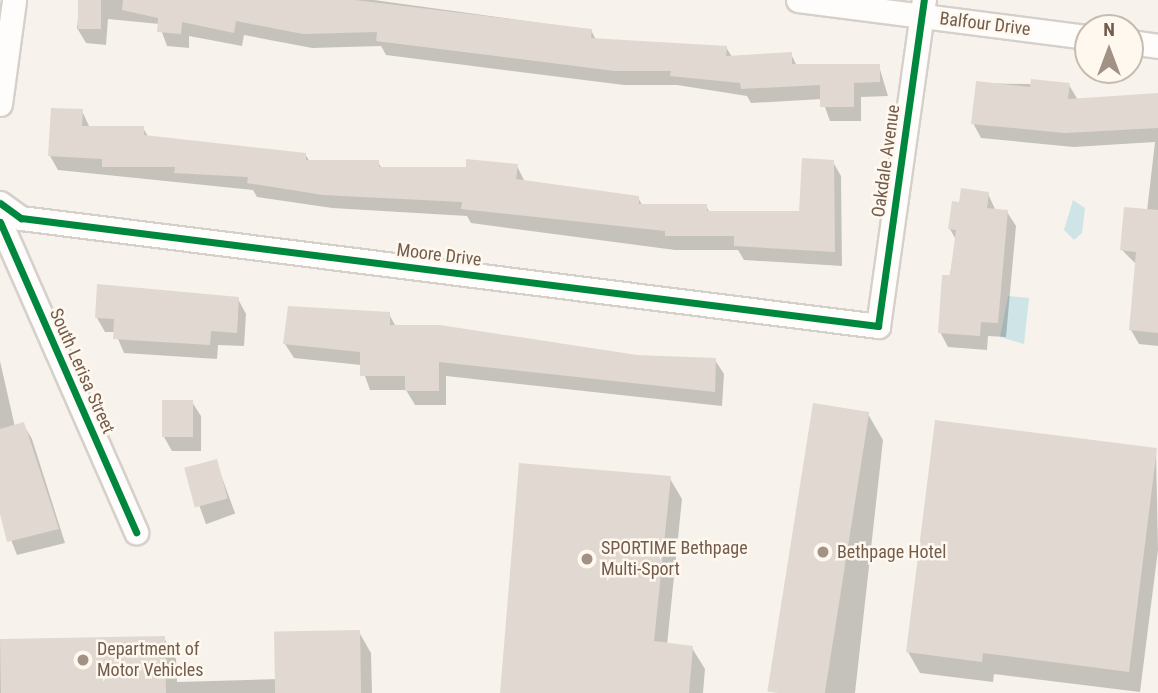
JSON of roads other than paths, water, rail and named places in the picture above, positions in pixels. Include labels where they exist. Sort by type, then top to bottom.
[{"type":"street","points":[[0,104],[14,0]]},
{"type":"street","name":"Balfour Drive","points":[[798,0],[923,8],[1074,35]]},
{"type":"street","name":"Oakdale Avenue","points":[[878,326],[923,8]]},
{"type":"street","name":"Moore Drive","points":[[0,203],[21,218],[878,326]]},
{"type":"street","name":"South Lerisa Street","points":[[0,222],[136,532]]},
{"type":"place","name":"Bethpage Hotel","points":[[823,552]]},
{"type":"place","name":"SPORTIME Bethpage Multi-Sport","points":[[587,559]]},
{"type":"place","name":"Department of Motor Vehicles","points":[[83,660]]}]
